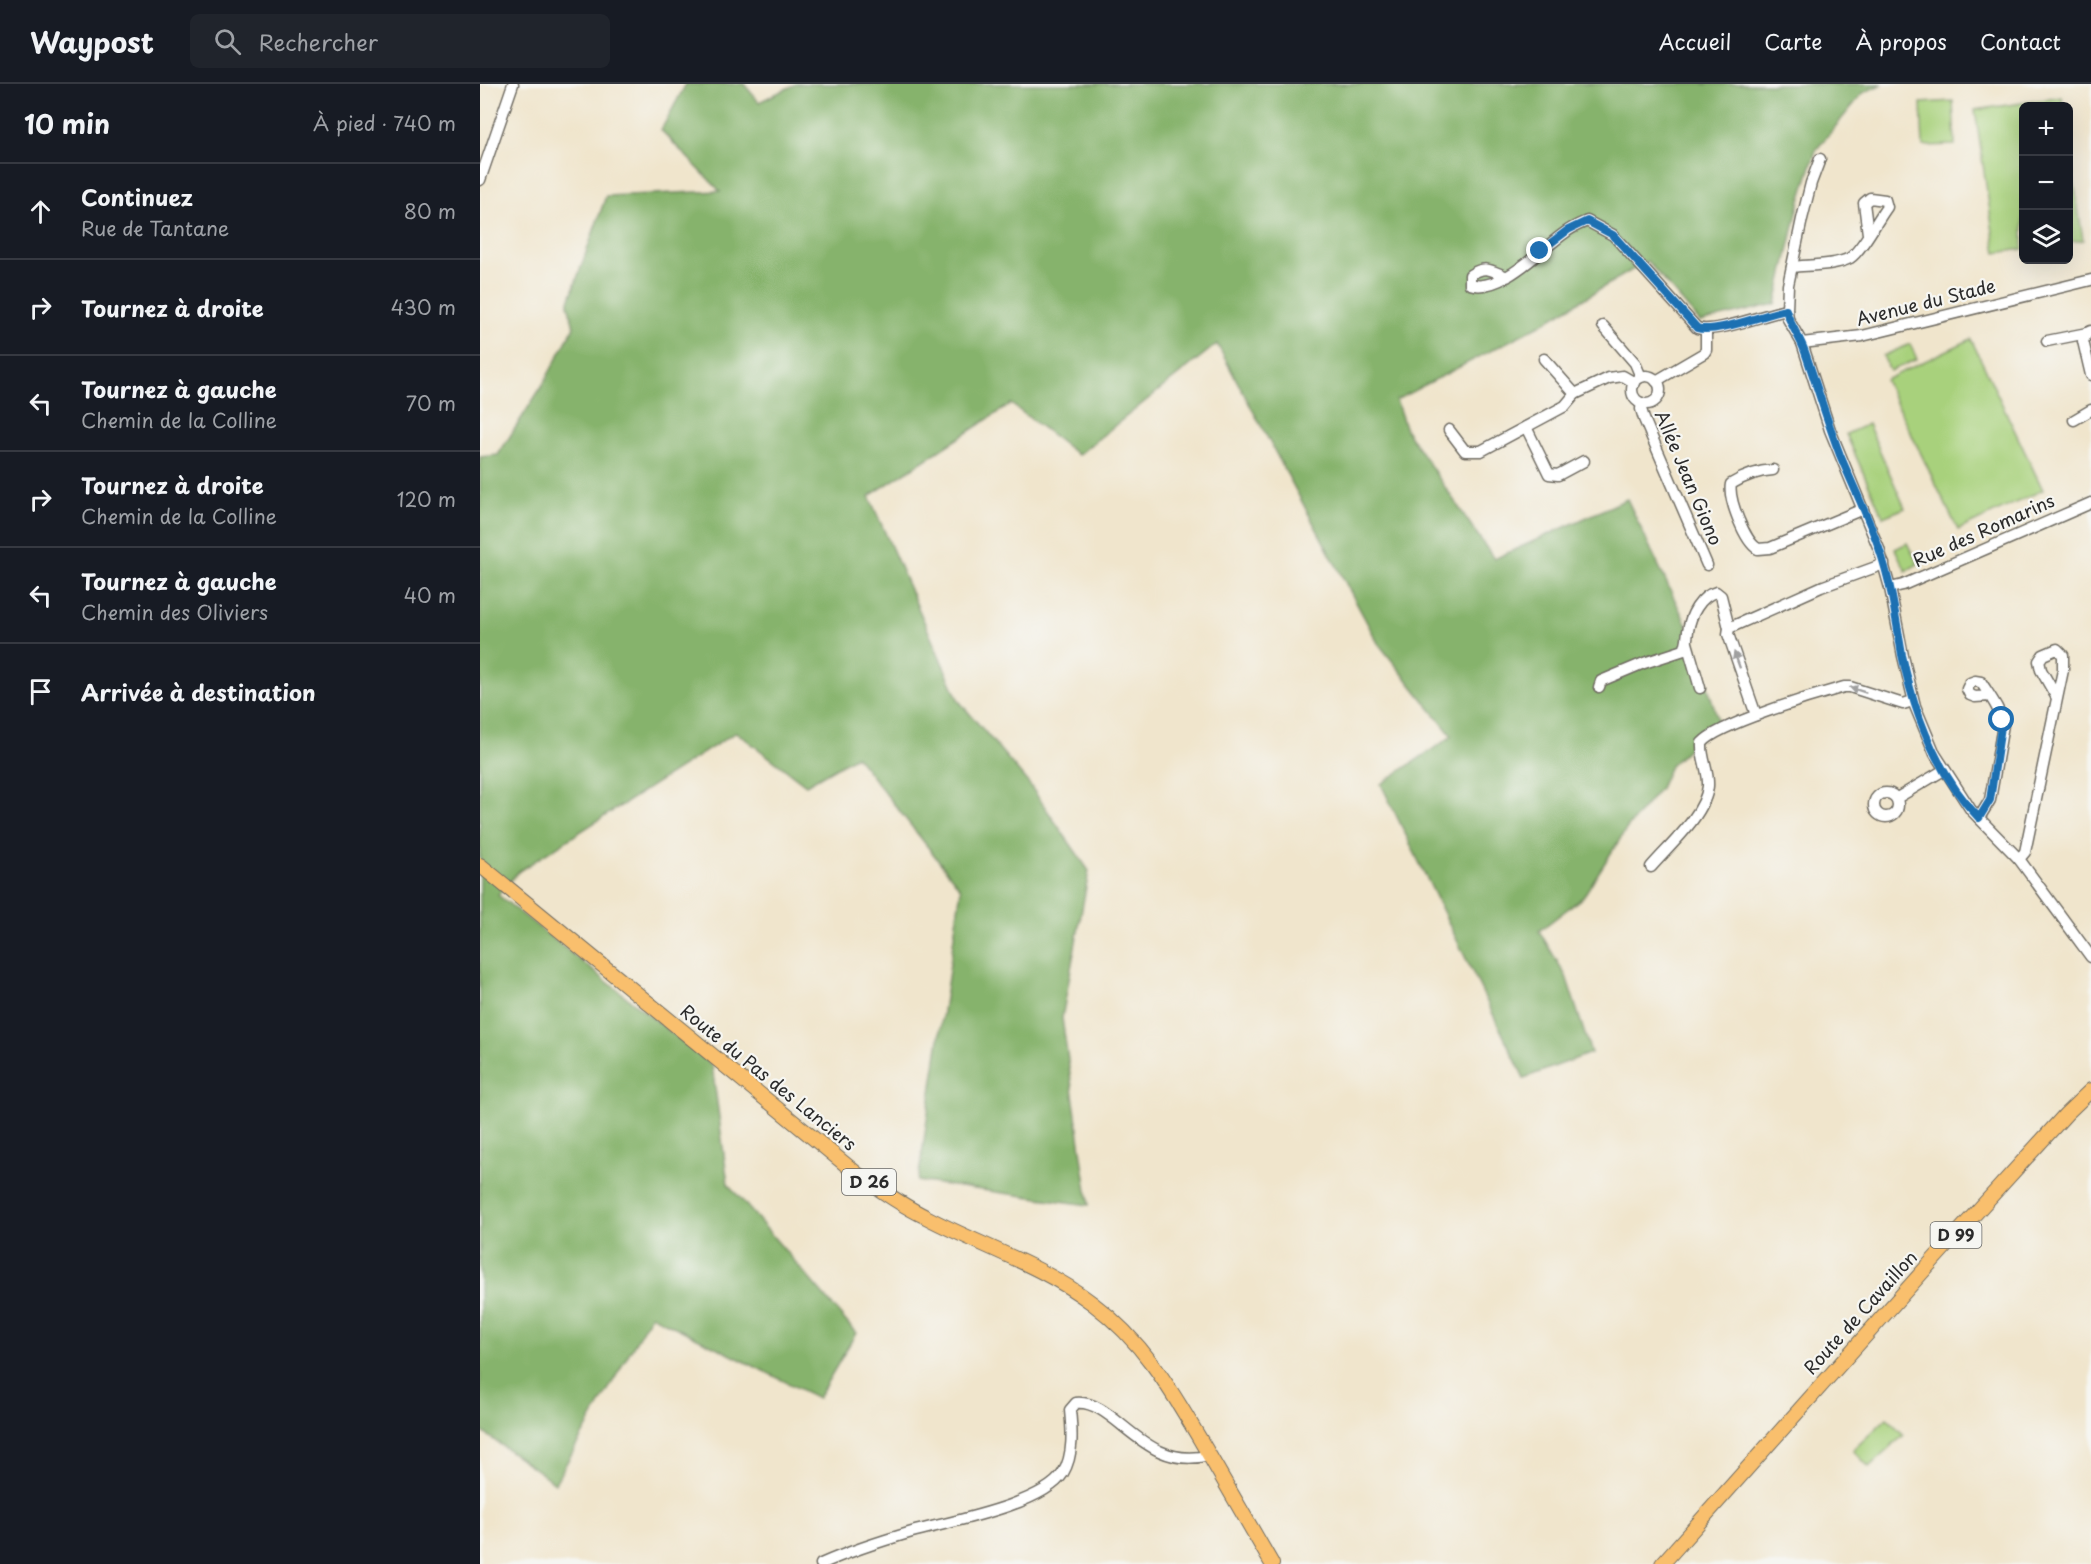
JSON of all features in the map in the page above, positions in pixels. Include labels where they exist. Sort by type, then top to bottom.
[{"type":"main road","name":"Route du Pas des Lanciers","points":[[480,865],[856,1173],[925,1217],[1038,1270],[1093,1303],[1121,1328],[1157,1367],[1272,1564]]},
{"type":"main road","name":"Route de Cavaillon","points":[[1662,1564],[1934,1259],[2066,1114],[2091,1090]]},
{"type":"street","points":[[480,180],[513,84]]},
{"type":"street","points":[[1821,159],[1811,183],[1802,219],[1788,285],[1786,310],[1802,343],[1830,430],[1884,564],[1913,701],[1922,726],[1944,770],[1971,810],[2019,859],[2091,957]]},
{"type":"street","points":[[1507,277],[1568,230],[1587,221],[1613,235],[1697,328],[1706,330],[1786,310]]},
{"type":"street","points":[[1792,267],[1848,259],[1860,248],[1868,234]]},
{"type":"street","name":"Avenue du Stade","points":[[1802,343],[1863,336],[2091,280]]},
{"type":"street","points":[[1449,430],[1465,451],[1476,452],[1565,406],[1575,394],[1617,376],[1638,380],[1649,377],[1656,381],[1660,389],[1658,398],[1652,403],[1642,403],[1634,396],[1633,389],[1638,380],[1635,363],[1604,326]]},
{"type":"street","points":[[1656,381],[1704,353],[1707,346],[1706,330]]},
{"type":"street","points":[[2047,341],[2089,332]]},
{"type":"street","points":[[2089,332],[2083,341],[2091,375]]},
{"type":"street","points":[[1544,359],[1575,394]]},
{"type":"street","name":"Allée Jean Giono","points":[[1642,403],[1644,419],[1707,564]]},
{"type":"street","points":[[2074,420],[2091,410]]},
{"type":"street","points":[[1526,427],[1549,474],[1558,475],[1584,461]]},
{"type":"street","points":[[1773,470],[1759,471],[1736,481],[1731,484],[1730,489],[1732,502],[1750,543],[1758,549],[1770,548],[1863,509]]},
{"type":"street","name":"Rue des Romarins","points":[[1890,588],[1903,585],[2091,503]]},
{"type":"street","points":[[1729,628],[1821,587],[1884,564]]},
{"type":"street","points":[[1599,687],[1601,681],[1644,663],[1684,650],[1694,613],[1700,603],[1712,593],[1719,593],[1729,628],[1728,634],[1756,715]]},
{"type":"street","points":[[1687,643],[1700,688]]},
{"type":"street","points":[[1650,867],[1702,808],[1708,787],[1702,744],[1714,733],[1756,715],[1844,687],[1903,704],[1913,701]]},
{"type":"street","points":[[1979,818],[1990,800],[2002,725],[2000,713],[1990,696]]},
{"type":"street","points":[[2019,859],[2025,852],[2057,698]]},
{"type":"street","points":[[1897,798],[1944,770]]},
{"type":"street","points":[[821,1564],[913,1532],[988,1513],[1033,1497],[1063,1473],[1072,1434],[1070,1410],[1076,1403],[1086,1402],[1148,1446],[1172,1455],[1194,1459],[1209,1455]]},
{"type":"green space","points":[[686,84],[744,84],[759,102],[796,84],[1882,84],[1863,93],[1816,150],[1799,204],[1776,304],[1700,322],[1647,261],[1540,325],[1396,400],[1406,430],[1494,559],[1627,499],[1693,638],[1718,720],[1670,766],[1660,788],[1627,828],[1583,897],[1539,931],[1566,976],[1591,1053],[1524,1078],[1381,784],[1452,736],[1378,643],[1217,344],[1078,455],[1011,404],[869,496],[959,701],[1029,784],[1089,871],[1062,1018],[1089,1205],[918,1181],[961,889],[856,756],[806,785],[736,732],[519,871],[498,895],[712,1065],[728,1184],[856,1333],[818,1398],[651,1315],[555,1483],[480,1430],[480,457],[498,455],[542,386],[574,327],[568,304],[606,196],[720,191],[661,130]]},
{"type":"green space","points":[[2062,97],[2063,102],[2029,102]]},
{"type":"green space","points":[[1953,101],[1955,145],[1923,146],[1921,103]]},
{"type":"green space","points":[[2019,103],[2019,250],[1996,253],[1975,110]]},
{"type":"green space","points":[[2073,175],[2083,240],[2073,241]]},
{"type":"green space","points":[[1971,339],[2043,490],[1958,530],[1885,380]]},
{"type":"green space","points":[[1910,344],[1917,359],[1890,371],[1883,356]]},
{"type":"green space","points":[[1868,424],[1905,508],[1883,517],[1846,434]]},
{"type":"green space","points":[[1907,543],[1918,564],[1906,571],[1895,549]]},
{"type":"green space","points":[[1887,1418],[1904,1435],[1869,1467],[1853,1450]]},
{"type":"route","points":[[1540,251],[1568,230],[1587,221],[1613,235],[1697,328],[1702,330],[1716,328],[1786,310],[1802,343],[1830,430],[1879,549],[1890,588],[1913,701],[1922,726],[1944,770],[1979,818],[1990,800],[2002,720]]}]
